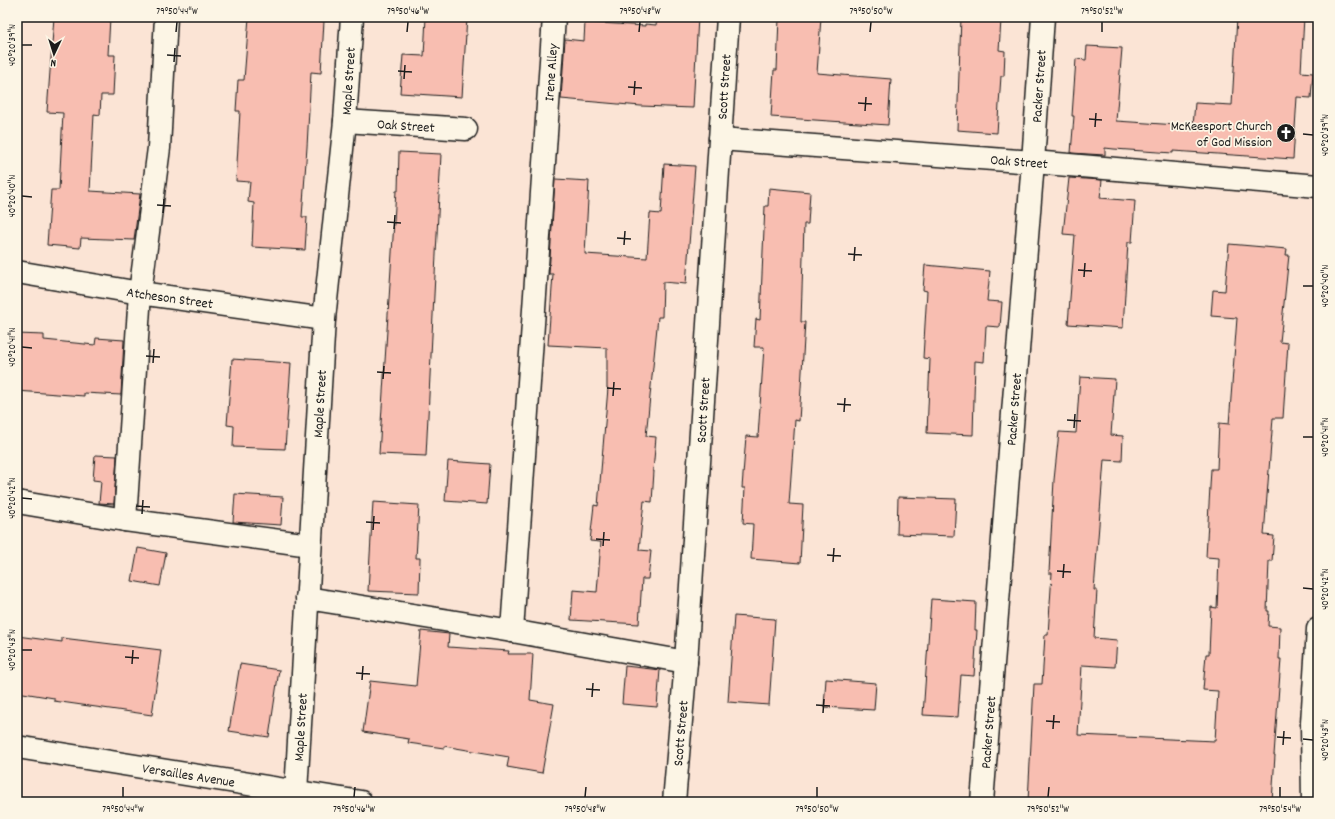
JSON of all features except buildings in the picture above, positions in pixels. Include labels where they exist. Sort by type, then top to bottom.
[{"type":"street","points":[[125,520],[140,293],[159,148],[166,17]]},
{"type":"street","name":"Maple Street","points":[[296,792],[324,319],[345,121],[352,17]]},
{"type":"street","name":"Irene Alley","points":[[512,631],[554,17]]},
{"type":"street","name":"Scott Street","points":[[674,802],[686,662],[728,17]]},
{"type":"street","name":"Packer Street","points":[[982,802],[1033,162],[1042,17]]},
{"type":"street","name":"Oak Street","points":[[345,121],[466,129]]},
{"type":"street","name":"Oak Street","points":[[720,139],[1033,162],[1318,186]]},
{"type":"street","name":"Atcheson Street","points":[[17,272],[140,293],[324,319]]},
{"type":"street","points":[[17,502],[125,520],[310,545]]},
{"type":"street","points":[[307,598],[512,631],[686,662]]},
{"type":"street","points":[[1313,802],[1318,629]]},
{"type":"street","name":"Versailles Avenue","points":[[17,747],[361,802]]},
{"type":"place","name":"McKeesport Church of God Mission","points":[[1286,133]]}]
